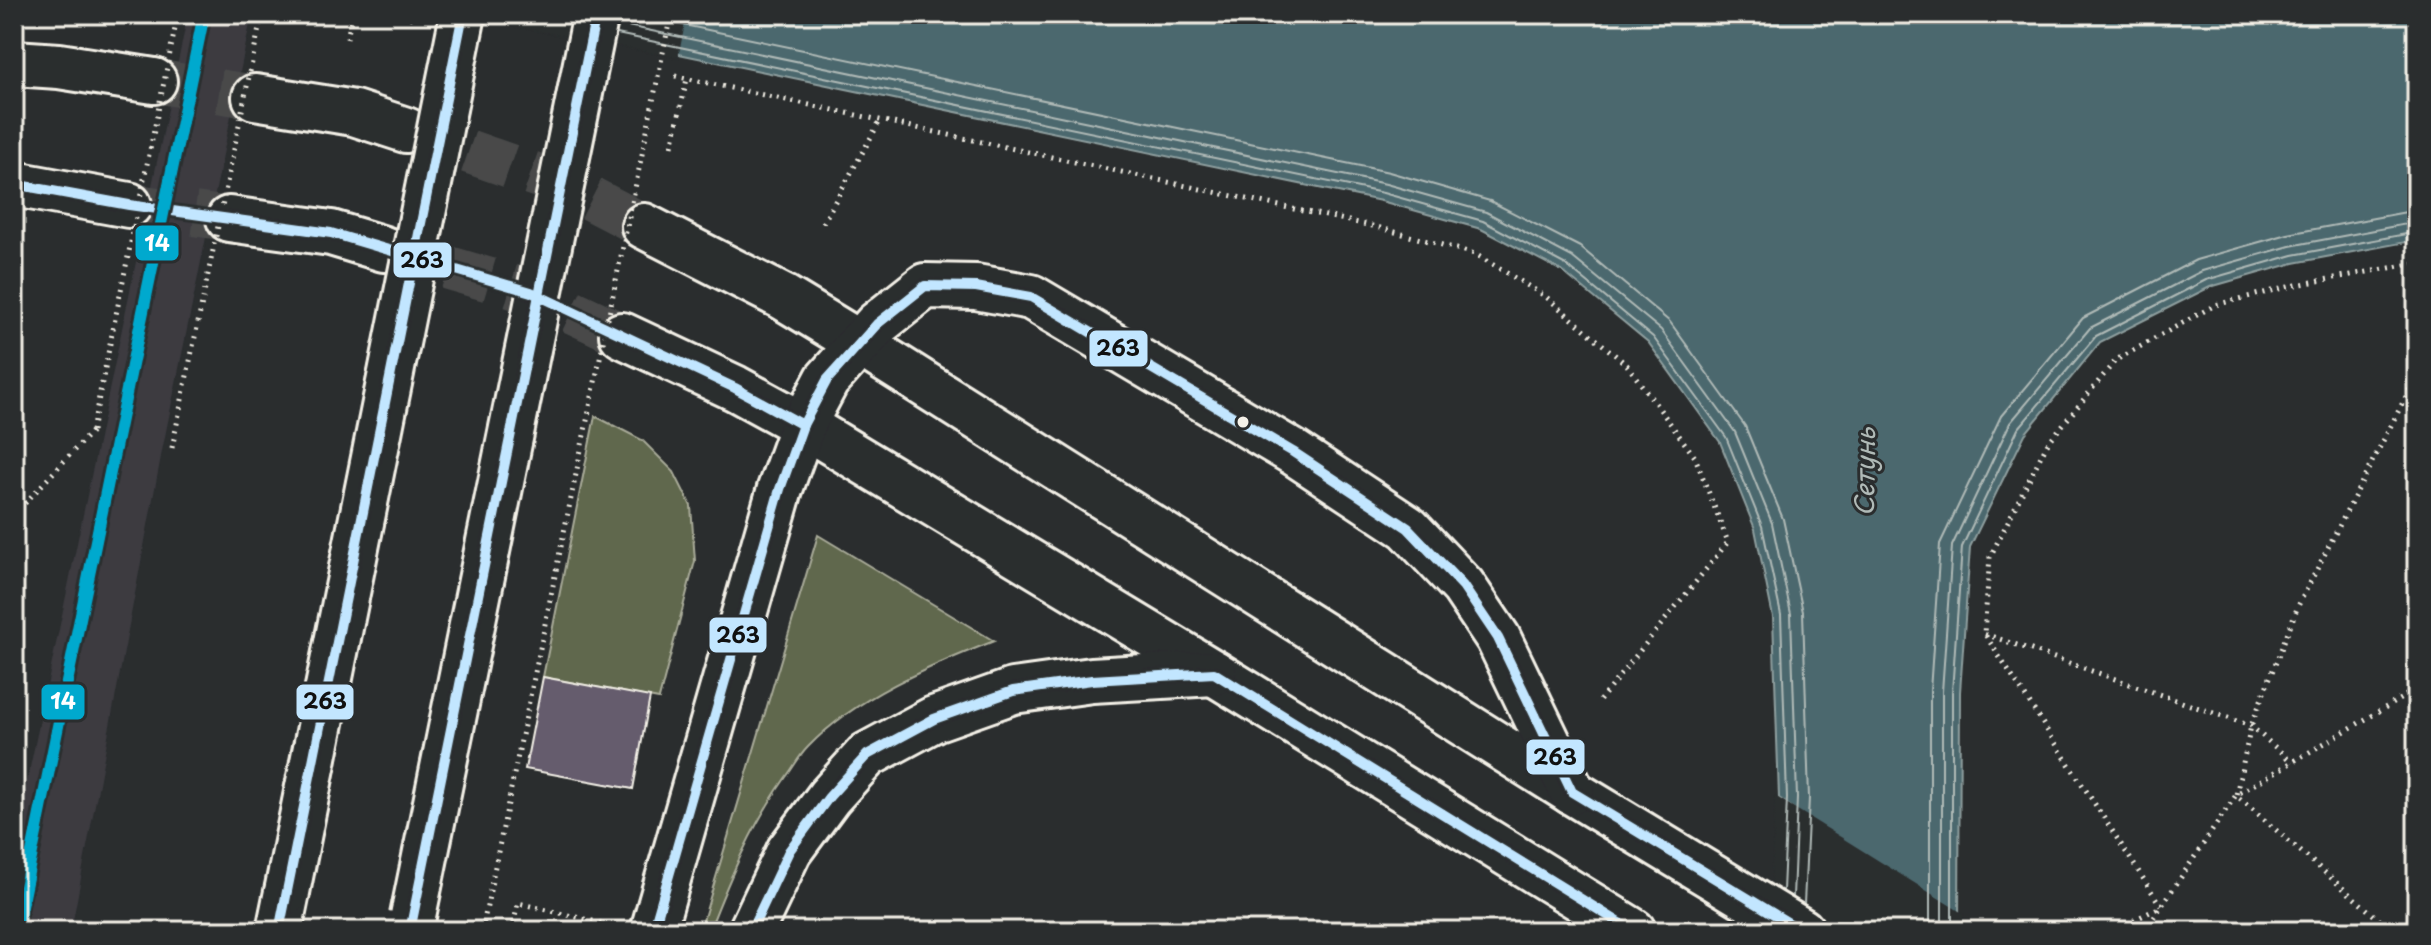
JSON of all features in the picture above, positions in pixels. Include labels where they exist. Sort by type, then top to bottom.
[{"type":"main road","points":[[283,912],[463,14]]},
{"type":"main road","points":[[411,924],[596,14]]},
{"type":"main road","points":[[14,63],[59,66],[154,81]]},
{"type":"main road","points":[[255,97],[354,113],[406,130]]},
{"type":"main road","points":[[14,184],[129,205]]},
{"type":"main road","points":[[229,219],[331,233],[384,249]]},
{"type":"main road","points":[[644,226],[783,297],[859,343],[1572,792],[1802,931]]},
{"type":"main road","points":[[653,931],[780,489],[803,425],[827,380],[859,343],[877,324],[925,286],[976,287],[1031,297],[1293,452],[1408,528],[1463,586],[1498,638],[1572,792]]},
{"type":"main road","points":[[622,335],[735,388],[803,425],[1633,931]]},
{"type":"main road","points":[[751,931],[789,851],[829,797],[867,755],[934,719],[1013,691],[1092,680],[1214,673]]},
{"type":"path","points":[[14,515],[92,431],[178,14]]},
{"type":"path","points":[[172,448],[262,14]]},
{"type":"path","points":[[347,39],[352,14]]},
{"type":"path","points":[[482,931],[671,14]]},
{"type":"path","points":[[675,76],[1377,227],[1475,254],[1545,296],[1627,365],[1695,457],[1728,542],[1596,705]]},
{"type":"path","points":[[672,146],[687,79]]},
{"type":"path","points":[[823,223],[880,121]]},
{"type":"path","points":[[2161,906],[1984,633],[1990,557],[2047,444],[2116,360],[2215,305],[2296,285],[2417,263]]},
{"type":"path","points":[[2145,931],[2236,795],[2251,726],[2298,606],[2417,375]]},
{"type":"path","points":[[1984,633],[2251,726],[2292,762]]},
{"type":"path","points":[[2236,795],[2417,689]]},
{"type":"path","points":[[2236,795],[2392,931]]},
{"type":"path","points":[[512,931],[518,903],[611,925]]},
{"type":"path","points":[[2112,931],[2161,906]]},
{"type":"shaded area","points":[[188,14],[252,14],[163,446],[71,931],[14,931],[14,844]]},
{"type":"green space","points":[[595,416],[642,440],[674,472],[691,506],[695,561],[659,699],[543,677]]},
{"type":"green space","points":[[818,535],[994,641],[944,661],[871,698],[827,729],[808,747],[752,833],[709,931],[700,931]]},
{"type":"water","name":"Сетунь","points":[[470,14],[2417,14],[2417,240],[2294,263],[2210,287],[2100,342],[2025,434],[1970,547],[1960,692],[1959,931],[1779,798],[1773,617],[1755,529],[1720,442],[1648,342],[1562,271],[1481,229],[1381,201],[679,54]]},
{"type":"pier","points":[[466,14],[687,14],[678,58],[469,18]]},
{"type":"pier","points":[[1775,796],[1964,914],[1963,931],[1769,931]]},
{"type":"building","points":[[543,677],[650,697],[633,789],[525,769]]},
{"type":"tunnel","points":[[154,81],[255,97]]},
{"type":"tunnel","points":[[406,130],[565,185],[644,226]]},
{"type":"tunnel","points":[[129,205],[229,219]]},
{"type":"tunnel","points":[[384,249],[531,292],[622,335]]},
{"type":"transit line","name":"14","points":[[16,931],[204,14]]},
{"type":"transit line","name":"263","points":[[279,931],[463,14]]},
{"type":"transit line","name":"263","points":[[410,931],[596,14]]},
{"type":"transit line","name":"263","points":[[14,184],[129,205],[331,233],[531,292],[735,388],[803,425]]},
{"type":"transit line","name":"263","points":[[653,931],[780,489],[803,425],[827,380],[877,324],[925,286],[976,287],[1031,297],[1293,452],[1408,528],[1463,586],[1498,638],[1572,792],[1802,931]]},
{"type":"transit line","name":"263","points":[[751,931],[789,851],[829,797],[867,755],[934,719],[1013,691],[1092,680],[1214,673],[1633,931]]}]
